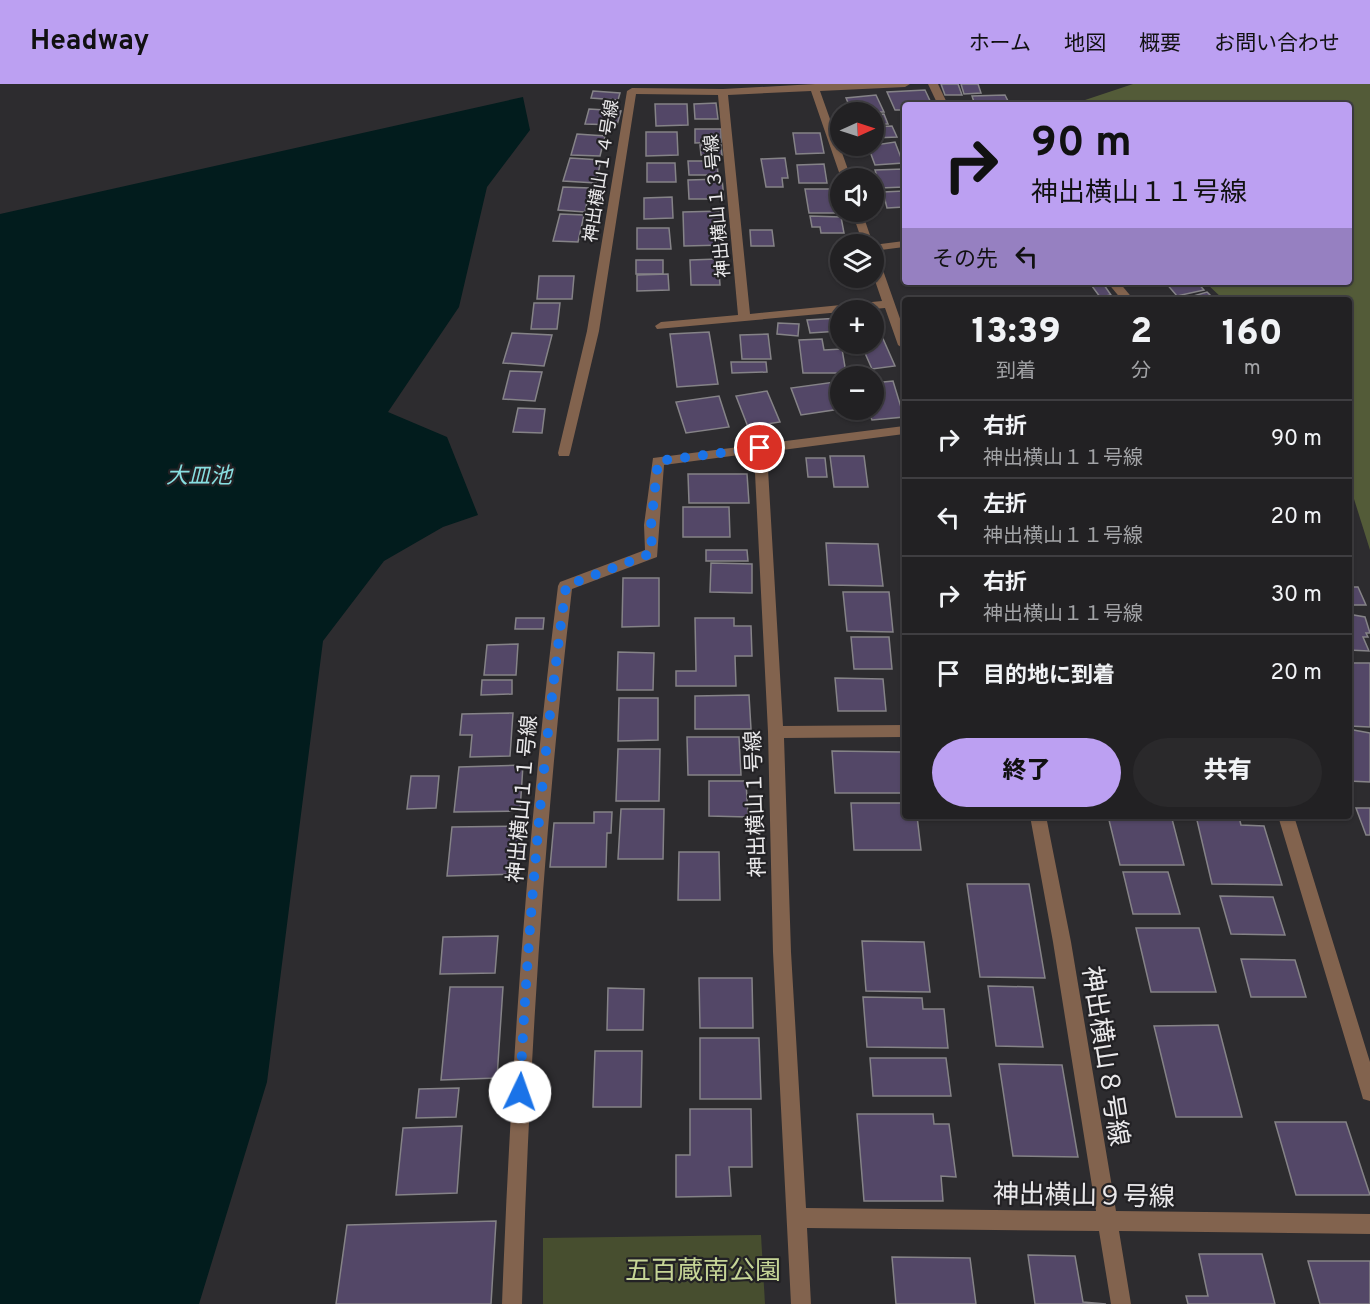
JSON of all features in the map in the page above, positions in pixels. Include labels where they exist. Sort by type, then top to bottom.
[{"type":"street","name":"神出横山１４号線","points":[[564,453],[594,331],[632,91],[723,92],[905,84]]},
{"type":"street","points":[[933,84],[942,102]]},
{"type":"street","points":[[818,87],[843,168]]},
{"type":"street","name":"神出横山１３号線","points":[[723,92],[744,316]]},
{"type":"street","points":[[884,247],[902,244]]},
{"type":"street","points":[[1116,285],[1126,297]]},
{"type":"street","points":[[883,288],[902,340]]},
{"type":"street","points":[[661,326],[744,316],[888,304]]},
{"type":"street","points":[[760,448],[902,430]]},
{"type":"street","name":"神出横山１号線","points":[[760,448],[776,732],[782,952],[801,1304]]},
{"type":"street","name":"神出横山１１号線","points":[[512,1304],[524,1021],[553,677],[566,586],[652,553],[651,525],[658,461],[760,448]]},
{"type":"street","points":[[776,732],[902,731]]},
{"type":"street","name":"神出横山８号線","points":[[1039,819],[1062,942],[1121,1304]]},
{"type":"street","points":[[1287,819],[1366,1071],[1370,1092]]},
{"type":"street","name":"神出横山９号線","points":[[797,1218],[1370,1224]]},
{"type":"green space","points":[[1133,84],[1370,84],[1370,550],[1352,493],[1352,297],[1221,297],[1208,285],[1352,285],[1352,102],[1079,102]]},
{"type":"green space","name":"五百蔵南公園","points":[[761,1235],[765,1304],[543,1304],[543,1238]]},
{"type":"water","name":"大皿池","points":[[523,97],[530,130],[487,187],[459,307],[388,412],[447,437],[478,515],[443,527],[384,561],[323,641],[267,1082],[199,1304],[0,1304],[0,214]]},
{"type":"building","points":[[941,84],[958,84],[962,95],[945,95]]},
{"type":"building","points":[[961,84],[978,84],[981,93],[964,94]]},
{"type":"building","points":[[925,90],[931,102],[902,102],[902,110],[895,110],[887,92]]},
{"type":"building","points":[[593,91],[620,93],[618,100],[591,98]]},
{"type":"building","points":[[876,95],[879,102],[848,102],[846,98]]},
{"type":"building","points":[[1005,95],[1008,102],[974,102],[972,96]]},
{"type":"building","points":[[716,103],[718,119],[695,119],[694,104]]},
{"type":"building","points":[[655,104],[687,104],[688,125],[656,126]]},
{"type":"building","points":[[589,109],[621,111],[617,125],[585,124]]},
{"type":"building","points":[[884,126],[892,126],[897,137],[884,138]]},
{"type":"building","points":[[695,129],[721,129],[721,142],[695,143]]},
{"type":"building","points":[[646,132],[677,132],[678,155],[646,156]]},
{"type":"building","points":[[793,133],[820,133],[824,153],[796,154]]},
{"type":"building","points":[[577,134],[605,136],[600,156],[571,155]]},
{"type":"building","points":[[895,142],[902,163],[875,165],[872,156],[884,156],[884,144]]},
{"type":"building","points":[[700,145],[721,145],[722,155],[701,155]]},
{"type":"building","points":[[570,158],[601,160],[596,183],[563,181]]},
{"type":"building","points":[[785,158],[788,178],[782,178],[783,187],[766,187],[761,159]]},
{"type":"building","points":[[688,161],[717,161],[718,175],[689,175]]},
{"type":"building","points":[[647,163],[675,163],[676,182],[647,182]]},
{"type":"building","points":[[824,164],[827,183],[799,183],[797,165]]},
{"type":"building","points":[[902,169],[902,187],[884,188],[884,170]]},
{"type":"building","points":[[722,179],[724,199],[689,199],[688,180]]},
{"type":"building","points":[[563,187],[590,188],[585,212],[558,210]]},
{"type":"building","points":[[805,189],[830,189],[830,213],[809,213]]},
{"type":"building","points":[[902,191],[902,207],[887,208],[884,192]]},
{"type":"building","points":[[672,197],[673,218],[644,219],[644,198]]},
{"type":"building","points":[[722,211],[725,245],[684,246],[683,212]]},
{"type":"building","points":[[560,214],[584,215],[578,242],[553,241]]},
{"type":"building","points":[[810,216],[830,217],[830,222],[842,222],[844,233],[821,233],[820,227],[812,227]]},
{"type":"building","points":[[637,228],[669,228],[671,249],[637,249]]},
{"type":"building","points":[[750,230],[772,230],[774,246],[751,246]]},
{"type":"building","points":[[718,259],[720,285],[691,285],[690,260]]},
{"type":"building","points":[[636,260],[663,260],[663,274],[636,274]]},
{"type":"building","points":[[668,274],[669,290],[637,291],[637,275]]},
{"type":"building","points":[[539,276],[574,276],[572,299],[537,299]]},
{"type":"building","points":[[1091,285],[1104,285],[1111,295],[1100,297]]},
{"type":"building","points":[[1168,285],[1200,285],[1204,290],[1177,296]]},
{"type":"building","points":[[1207,292],[1212,297],[1190,297]]},
{"type":"building","points":[[534,303],[560,303],[557,329],[531,329]]},
{"type":"building","points":[[830,319],[830,332],[810,333],[807,320]]},
{"type":"building","points":[[778,323],[799,324],[798,336],[777,334]]},
{"type":"building","points":[[709,332],[718,384],[677,387],[670,334]]},
{"type":"building","points":[[512,333],[552,335],[544,366],[503,363]]},
{"type":"building","points":[[768,334],[771,359],[742,359],[740,335]]},
{"type":"building","points":[[822,339],[824,350],[830,350],[830,354],[843,354],[845,366],[830,366],[830,373],[803,373],[799,340]]},
{"type":"building","points":[[884,341],[895,366],[871,366],[865,354],[884,354]]},
{"type":"building","points":[[731,362],[766,362],[767,372],[732,373]]},
{"type":"building","points":[[510,371],[542,372],[535,401],[503,399]]},
{"type":"building","points":[[893,381],[902,417],[884,419],[884,382]]},
{"type":"building","points":[[830,383],[830,411],[801,415],[791,388]]},
{"type":"building","points":[[767,391],[780,422],[748,427],[736,396]]},
{"type":"building","points":[[719,396],[729,427],[686,433],[676,402]]},
{"type":"building","points":[[518,408],[545,409],[542,433],[513,432]]},
{"type":"building","points":[[830,456],[864,456],[868,487],[834,487]]},
{"type":"building","points":[[806,458],[825,458],[827,477],[808,477]]},
{"type":"building","points":[[688,474],[747,474],[749,503],[689,503]]},
{"type":"building","points":[[683,507],[729,507],[730,537],[683,537]]},
{"type":"building","points":[[826,543],[878,544],[883,586],[829,585]]},
{"type":"building","points":[[706,550],[747,550],[748,561],[706,561]]},
{"type":"building","points":[[711,563],[752,564],[752,593],[710,592]]},
{"type":"building","points":[[623,578],[659,578],[659,626],[622,627]]},
{"type":"building","points":[[1352,587],[1358,587],[1366,605],[1352,605]]},
{"type":"building","points":[[843,592],[889,592],[893,632],[847,631]]},
{"type":"building","points":[[1352,615],[1365,617],[1370,633],[1366,633],[1368,637],[1363,637],[1369,651],[1352,650]]},
{"type":"building","points":[[516,618],[544,618],[543,629],[515,629]]},
{"type":"building","points":[[695,618],[734,618],[734,626],[751,626],[752,656],[735,656],[736,686],[676,686],[676,671],[696,671]]},
{"type":"building","points":[[851,637],[889,637],[892,669],[854,669]]},
{"type":"building","points":[[518,644],[516,675],[484,675],[487,645]]},
{"type":"building","points":[[618,652],[654,653],[653,690],[617,690]]},
{"type":"building","points":[[1352,663],[1370,663],[1370,727],[1352,726]]},
{"type":"building","points":[[835,678],[883,679],[886,711],[838,711]]},
{"type":"building","points":[[482,680],[512,680],[512,694],[481,695]]},
{"type":"building","points":[[749,695],[751,729],[695,729],[695,696]]},
{"type":"building","points":[[619,698],[658,698],[658,740],[618,741]]},
{"type":"building","points":[[513,713],[510,756],[470,757],[472,735],[460,735],[462,714]]},
{"type":"building","points":[[1352,730],[1370,733],[1370,782],[1352,781]]},
{"type":"building","points":[[687,737],[739,737],[741,775],[688,775]]},
{"type":"building","points":[[618,749],[660,749],[659,801],[616,801]]},
{"type":"building","points":[[832,751],[902,752],[902,793],[835,793]]},
{"type":"building","points":[[523,765],[520,811],[454,812],[459,767]]},
{"type":"building","points":[[411,776],[439,776],[436,808],[407,809]]},
{"type":"building","points":[[709,781],[746,781],[748,817],[709,816]]},
{"type":"building","points":[[851,803],[902,803],[902,819],[917,819],[921,850],[854,850]]},
{"type":"building","points":[[1356,808],[1370,808],[1370,835],[1366,835]]},
{"type":"building","points":[[621,809],[664,809],[663,859],[618,859]]},
{"type":"building","points":[[594,812],[612,812],[611,833],[607,833],[606,867],[550,867],[554,823],[594,823]]},
{"type":"building","points":[[1172,819],[1184,865],[1120,865],[1109,820]]},
{"type":"building","points":[[1197,819],[1240,819],[1241,825],[1264,826],[1282,885],[1212,884]]},
{"type":"building","points":[[524,826],[520,874],[447,876],[452,827]]},
{"type":"building","points":[[679,852],[719,852],[720,900],[678,900]]},
{"type":"building","points":[[1123,872],[1168,872],[1180,914],[1133,914]]},
{"type":"building","points":[[967,884],[1029,884],[1045,978],[980,977]]},
{"type":"building","points":[[1220,896],[1273,897],[1285,935],[1231,934]]},
{"type":"building","points":[[1136,928],[1199,928],[1216,992],[1151,992]]},
{"type":"building","points":[[498,936],[495,973],[440,974],[443,937]]},
{"type":"building","points":[[862,941],[924,942],[930,992],[866,991]]},
{"type":"building","points":[[1241,959],[1295,960],[1306,997],[1251,997]]},
{"type":"building","points":[[699,978],[752,978],[753,1028],[700,1028]]},
{"type":"building","points":[[988,986],[1033,987],[1043,1047],[996,1046]]},
{"type":"building","points":[[450,987],[503,987],[497,1078],[441,1080]]},
{"type":"building","points":[[608,988],[644,989],[643,1030],[607,1030]]},
{"type":"building","points":[[863,997],[922,998],[923,1009],[944,1009],[948,1048],[867,1047]]},
{"type":"building","points":[[1218,1025],[1242,1117],[1176,1117],[1154,1026]]},
{"type":"building","points":[[700,1038],[759,1038],[761,1099],[700,1099]]},
{"type":"building","points":[[595,1051],[642,1051],[641,1107],[593,1107]]},
{"type":"building","points":[[870,1058],[946,1058],[951,1096],[873,1096]]},
{"type":"building","points":[[999,1064],[1062,1065],[1078,1157],[1013,1156]]},
{"type":"building","points":[[459,1088],[456,1117],[416,1118],[419,1089]]},
{"type":"building","points":[[690,1109],[751,1109],[752,1167],[729,1167],[731,1196],[676,1197],[676,1155],[690,1155]]},
{"type":"building","points":[[857,1114],[933,1114],[934,1124],[949,1124],[956,1177],[941,1176],[943,1201],[864,1201]]},
{"type":"building","points":[[1275,1122],[1346,1122],[1370,1195],[1296,1195]]},
{"type":"building","points":[[462,1126],[457,1193],[396,1195],[403,1128]]},
{"type":"building","points":[[496,1221],[491,1304],[336,1304],[347,1225]]},
{"type":"building","points":[[1199,1254],[1262,1254],[1275,1304],[1188,1304],[1186,1296],[1208,1296]]},
{"type":"building","points":[[1028,1255],[1075,1256],[1083,1302],[1106,1304],[1035,1304]]},
{"type":"building","points":[[892,1257],[970,1258],[976,1304],[896,1304]]},
{"type":"building","points":[[1308,1261],[1370,1261],[1370,1304],[1320,1304]]},
{"type":"route","points":[[520,1092],[553,677],[566,586],[652,553],[651,525],[658,461],[760,448]]}]
